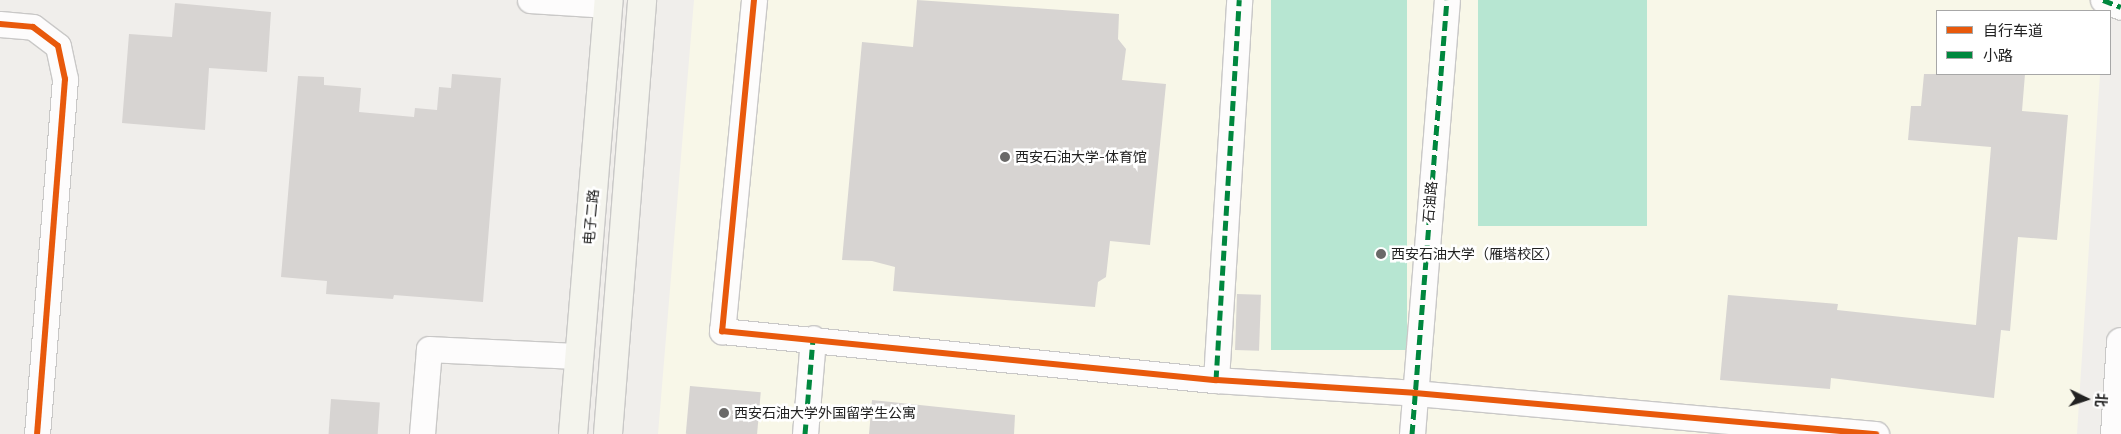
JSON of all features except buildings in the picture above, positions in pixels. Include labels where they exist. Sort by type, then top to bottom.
[{"type":"main road","points":[[608,434],[642,0]]},
{"type":"main road","name":"电子二路","points":[[573,434],[609,3]]},
{"type":"street","points":[[530,0],[609,3]]},
{"type":"street","points":[[754,0],[722,331],[813,338],[1216,380],[1415,393],[1764,428],[1876,434]]},
{"type":"street","points":[[1216,380],[1239,0]]},
{"type":"street","name":"石油路","points":[[1412,434],[1447,0]]},
{"type":"street","points":[[2103,0],[2121,7]]},
{"type":"street","points":[[0,24],[33,27],[58,46],[65,79],[37,434]]},
{"type":"street","points":[[805,434],[813,338]]},
{"type":"street","points":[[2118,417],[2121,342]]},
{"type":"street","points":[[422,434],[429,349],[580,356]]},
{"type":"shaded area","name":"西安石油大学（雁塔校区）","points":[[694,0],[2105,0],[2104,10],[1936,10],[1936,75],[2100,75],[2077,434],[658,434]]},
{"type":"green space","points":[[1271,0],[1407,0],[1407,350],[1271,350]]},
{"type":"green space","points":[[1478,0],[1647,0],[1647,226],[1478,226]]},
{"type":"marked path","points":[[1216,380],[1239,0]]},
{"type":"marked path","points":[[1412,434],[1447,0]]},
{"type":"marked path","points":[[2103,0],[2121,7]]},
{"type":"marked path","points":[[805,434],[813,338]]},
{"type":"cycle path","points":[[754,0],[722,331],[1216,380],[1415,393],[1876,434]]},
{"type":"cycle path","points":[[0,24],[33,27],[58,46],[65,79],[37,434]]},
{"type":"place","name":"西安石油大学-体育馆","points":[[1005,157]]},
{"type":"place","name":"西安石油大学（雁塔校区）","points":[[1381,254]]},
{"type":"place","name":"西安石油大学外国留学生公寓","points":[[724,413]]}]
